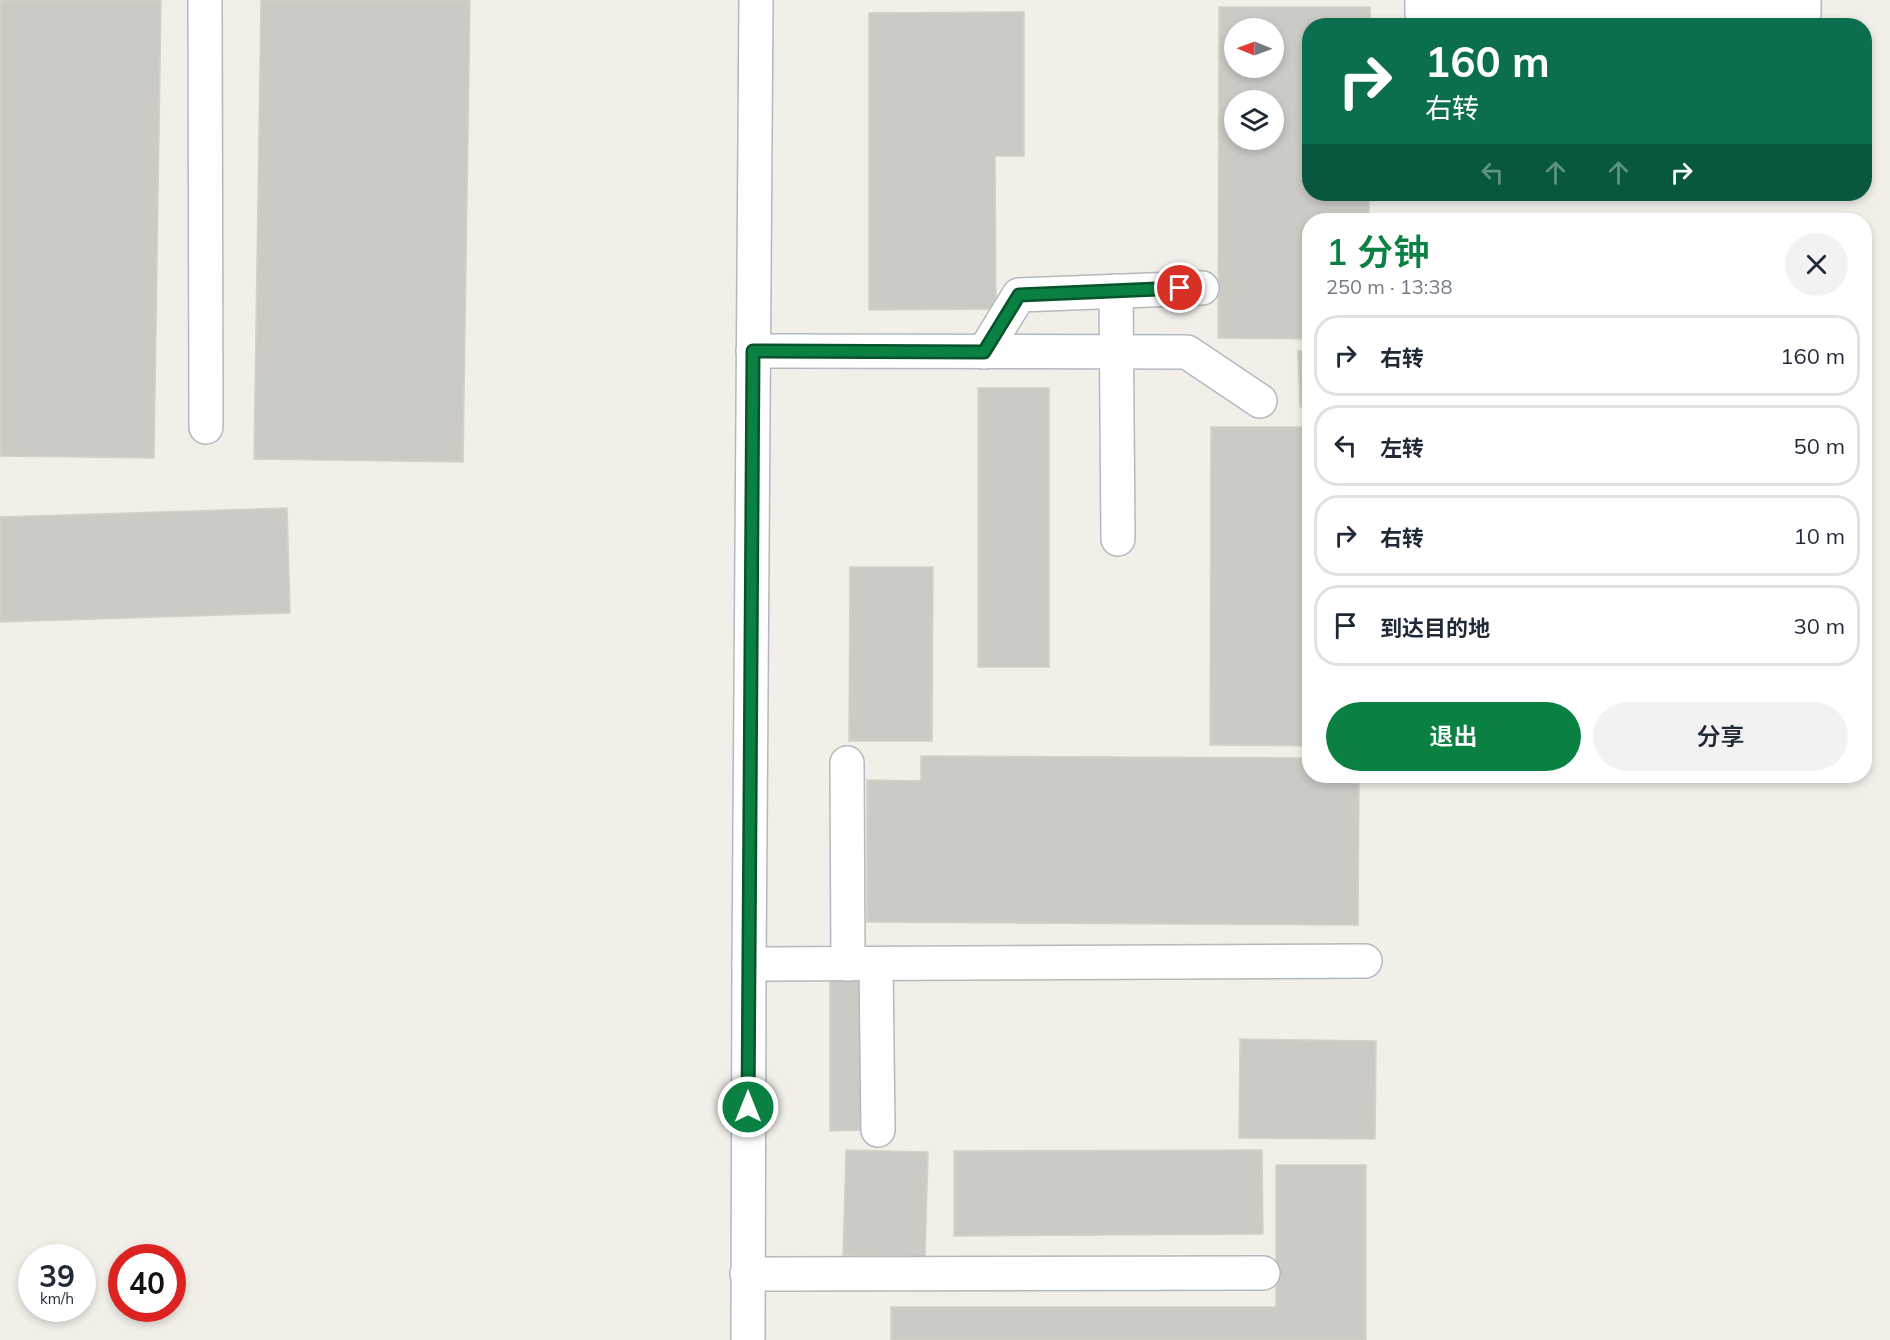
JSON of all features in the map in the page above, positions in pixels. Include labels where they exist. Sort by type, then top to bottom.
[{"type":"street","points":[[206,0],[206,427]]},
{"type":"street","points":[[748,1340],[756,0]]},
{"type":"street","points":[[1422,0],[1422,13],[1804,13],[1804,0]]},
{"type":"street","points":[[984,352],[1019,295],[1202,288]]},
{"type":"street","points":[[1116,291],[1118,539]]},
{"type":"street","points":[[753,351],[1187,352],[1260,401]]},
{"type":"street","points":[[847,764],[862,964],[878,1130]]},
{"type":"street","points":[[749,964],[1365,961]]},
{"type":"street","points":[[747,1274],[1263,1273]]},
{"type":"building","points":[[0,0],[161,0],[154,458],[0,456]]},
{"type":"building","points":[[261,0],[470,0],[463,462],[254,459]]},
{"type":"building","points":[[1219,7],[1370,7],[1370,18],[1302,18],[1302,201],[1369,201],[1369,213],[1302,213],[1302,339],[1218,338]]},
{"type":"building","points":[[1024,12],[1024,156],[995,156],[996,309],[869,310],[869,13]]},
{"type":"building","points":[[1298,351],[1302,351],[1302,407],[1300,407]]},
{"type":"building","points":[[978,388],[1049,388],[1049,667],[978,667]]},
{"type":"building","points":[[1211,427],[1302,427],[1302,746],[1210,745]]},
{"type":"building","points":[[287,508],[290,613],[0,622],[0,517]]},
{"type":"building","points":[[850,567],[933,567],[932,741],[849,741]]},
{"type":"building","points":[[921,756],[1302,758],[1302,783],[1359,783],[1358,925],[867,922],[867,780],[921,781]]},
{"type":"building","points":[[830,978],[861,978],[861,1130],[830,1131]]},
{"type":"building","points":[[1240,1039],[1376,1041],[1375,1139],[1239,1138]]},
{"type":"building","points":[[846,1150],[928,1152],[925,1257],[843,1255]]},
{"type":"building","points":[[1262,1150],[1263,1234],[954,1236],[954,1151]]},
{"type":"building","points":[[1276,1165],[1366,1165],[1366,1340],[891,1340],[891,1307],[1276,1307]]},
{"type":"route","points":[[748,1107],[753,351],[984,352],[1019,295],[1180,288]]}]
